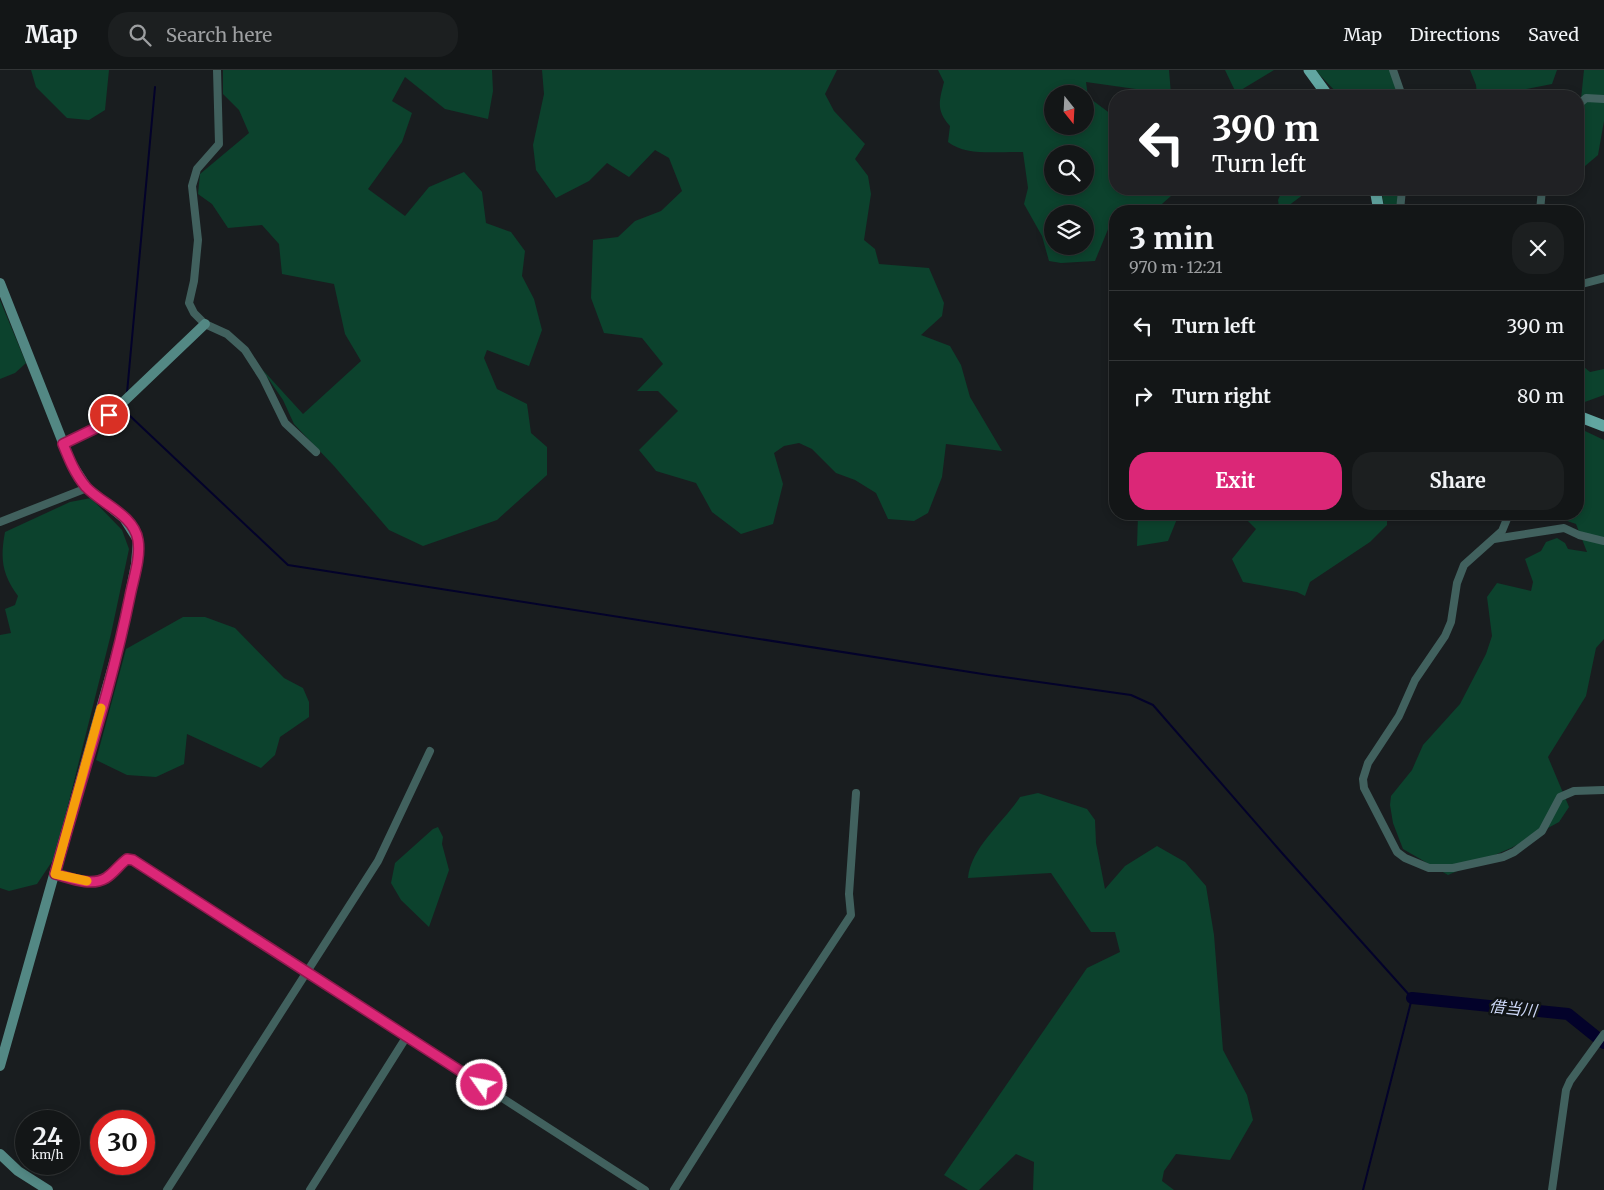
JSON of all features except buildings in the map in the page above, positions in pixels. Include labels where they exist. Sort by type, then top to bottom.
[{"type":"main road","points":[[1309,70],[1324,90]]},
{"type":"main road","points":[[1584,418],[1604,426]]},
{"type":"street","points":[[217,70],[219,144],[197,170],[192,186],[198,240],[194,281],[189,304],[194,313],[205,324],[228,334],[245,350],[263,378],[284,423],[316,452]]},
{"type":"street","points":[[1393,70],[1400,90]]},
{"type":"street","points":[[1584,100],[1586,98],[1604,99]]},
{"type":"street","points":[[1584,283],[1604,278]]},
{"type":"street","points":[[0,283],[63,444],[78,475],[87,488],[124,518],[138,540],[138,549],[122,634],[0,1066]]},
{"type":"street","points":[[63,444],[96,428],[205,324]]},
{"type":"street","points":[[0,522],[87,488]]},
{"type":"street","points":[[1507,520],[1502,531],[1464,565],[1457,583],[1451,622],[1445,636],[1416,680],[1399,716],[1368,763],[1363,780],[1364,788],[1397,852],[1405,858],[1429,868],[1453,868],[1508,855],[1542,831],[1560,796],[1574,791],[1604,790]]},
{"type":"street","points":[[1494,539],[1564,528],[1579,535],[1604,540]]},
{"type":"street","points":[[167,1190],[378,861],[430,752]]},
{"type":"street","points":[[674,1190],[777,1027],[851,915],[849,894],[856,793]]},
{"type":"street","points":[[55,874],[75,880],[98,881],[106,878],[127,859],[133,860],[645,1190]]},
{"type":"street","points":[[1552,1190],[1566,1090],[1570,1081],[1604,1034]]},
{"type":"street","points":[[310,1190],[408,1036]]},
{"type":"street","points":[[0,1154],[18,1171],[48,1190]]},
{"type":"green space","points":[[31,70],[109,70],[105,110],[89,120],[67,118],[36,87]]},
{"type":"green space","points":[[223,70],[492,70],[493,91],[488,119],[445,109],[405,77],[392,101],[412,113],[402,142],[368,189],[405,216],[429,187],[464,172],[482,192],[486,223],[511,232],[525,251],[522,276],[534,299],[542,330],[529,366],[487,350],[484,358],[497,389],[527,404],[531,433],[547,447],[547,475],[497,520],[423,546],[389,530],[334,466],[294,424],[283,400],[261,368],[303,414],[361,361],[345,334],[334,284],[282,274],[279,244],[262,225],[228,228],[212,204],[198,194],[200,174],[249,133],[239,110],[223,94]]},
{"type":"green space","points":[[542,70],[837,70],[825,94],[834,111],[865,144],[855,159],[868,176],[871,194],[864,240],[875,249],[879,264],[929,268],[944,303],[942,316],[921,335],[950,346],[961,365],[970,397],[1002,451],[946,444],[942,477],[928,513],[914,521],[888,519],[876,493],[855,480],[836,473],[812,449],[799,443],[784,446],[774,453],[783,484],[773,524],[741,534],[712,512],[696,483],[656,471],[639,450],[678,411],[658,391],[637,391],[663,364],[642,338],[604,333],[591,298],[593,240],[618,237],[635,221],[661,211],[682,191],[669,158],[655,150],[629,177],[607,163],[589,181],[556,198],[536,170],[533,145],[544,94]]},
{"type":"green space","points":[[938,70],[1169,70],[1171,90],[1143,90],[1086,82],[1086,85],[1044,85],[1044,135],[1094,135],[1094,101],[1109,113],[1109,195],[1171,195],[1161,205],[1109,205],[1109,227],[1095,261],[1061,263],[1049,261],[1047,255],[1094,255],[1094,205],[1044,205],[1044,243],[1024,204],[1028,188],[1023,152],[984,152],[964,150],[956,147],[948,142],[950,126],[942,115],[940,106],[944,82]]},
{"type":"green space","points":[[1225,70],[1274,70],[1241,90],[1235,90]]},
{"type":"green space","points":[[1315,70],[1390,70],[1396,90],[1334,90]]},
{"type":"green space","points":[[1470,70],[1557,70],[1552,84],[1521,90],[1476,90]]},
{"type":"green space","points":[[1584,70],[1604,70],[1604,121],[1598,155],[1584,167],[1584,90],[1582,90]]},
{"type":"green space","points":[[1280,195],[1303,195],[1289,205],[1279,205]]},
{"type":"green space","points":[[1382,195],[1398,195],[1397,205],[1384,205]]},
{"type":"green space","points":[[0,300],[26,363],[15,373],[0,379]]},
{"type":"green space","points":[[1584,367],[1590,372],[1604,369],[1604,395],[1584,402]]},
{"type":"green space","points":[[1584,422],[1585,431],[1604,440],[1604,639],[1596,648],[1586,696],[1548,757],[1569,807],[1559,822],[1511,848],[1448,875],[1403,849],[1393,823],[1390,805],[1391,796],[1412,770],[1423,745],[1460,704],[1486,654],[1492,636],[1487,597],[1497,583],[1531,591],[1533,582],[1525,559],[1541,551],[1546,542],[1557,538],[1565,543],[1568,549],[1587,552],[1576,524],[1564,520],[1584,520]]},
{"type":"green space","points":[[91,498],[122,530],[129,549],[111,634],[55,857],[37,884],[9,891],[0,888],[0,635],[11,633],[5,609],[15,605],[18,596],[9,581],[4,566],[5,532],[70,502]]},
{"type":"green space","points":[[1138,520],[1177,520],[1168,541],[1137,546]]},
{"type":"green space","points":[[1247,520],[1387,520],[1387,525],[1370,542],[1310,582],[1305,596],[1297,592],[1243,582],[1232,559],[1256,529]]},
{"type":"green space","points":[[183,617],[205,617],[235,628],[284,678],[303,688],[309,702],[309,717],[280,737],[275,755],[261,768],[187,734],[184,764],[156,777],[127,775],[96,760],[126,649]]},
{"type":"green space","points":[[1038,793],[1087,809],[1095,820],[1096,843],[1105,889],[1125,866],[1157,846],[1185,862],[1206,886],[1214,935],[1223,1050],[1247,1095],[1253,1120],[1230,1160],[1176,1154],[1164,1171],[1162,1181],[1174,1190],[1033,1190],[1034,1162],[1016,1154],[979,1190],[968,1190],[944,1175],[1087,968],[1120,952],[1115,932],[1091,932],[1051,873],[968,878],[970,867],[981,846],[1020,797]]},
{"type":"green space","points":[[438,827],[443,837],[442,844],[449,870],[429,927],[401,900],[391,883],[395,863],[433,829]]},
{"type":"waterway","points":[[127,393],[155,87]]},
{"type":"waterway","points":[[126,403],[129,415],[288,565],[989,675],[1131,695],[1153,705],[1412,998],[1363,1190]]},
{"type":"waterway","name":"借当川","points":[[1412,998],[1568,1014],[1604,1043]]},
{"type":"slow traffic","points":[[87,881],[75,880],[55,874],[101,708]]},
{"type":"route","points":[[109,415],[96,428],[63,444],[71,463],[87,488],[124,518],[132,528],[138,540],[138,549],[122,634],[55,874],[75,880],[98,881],[106,878],[127,859],[133,860],[482,1085]]}]
